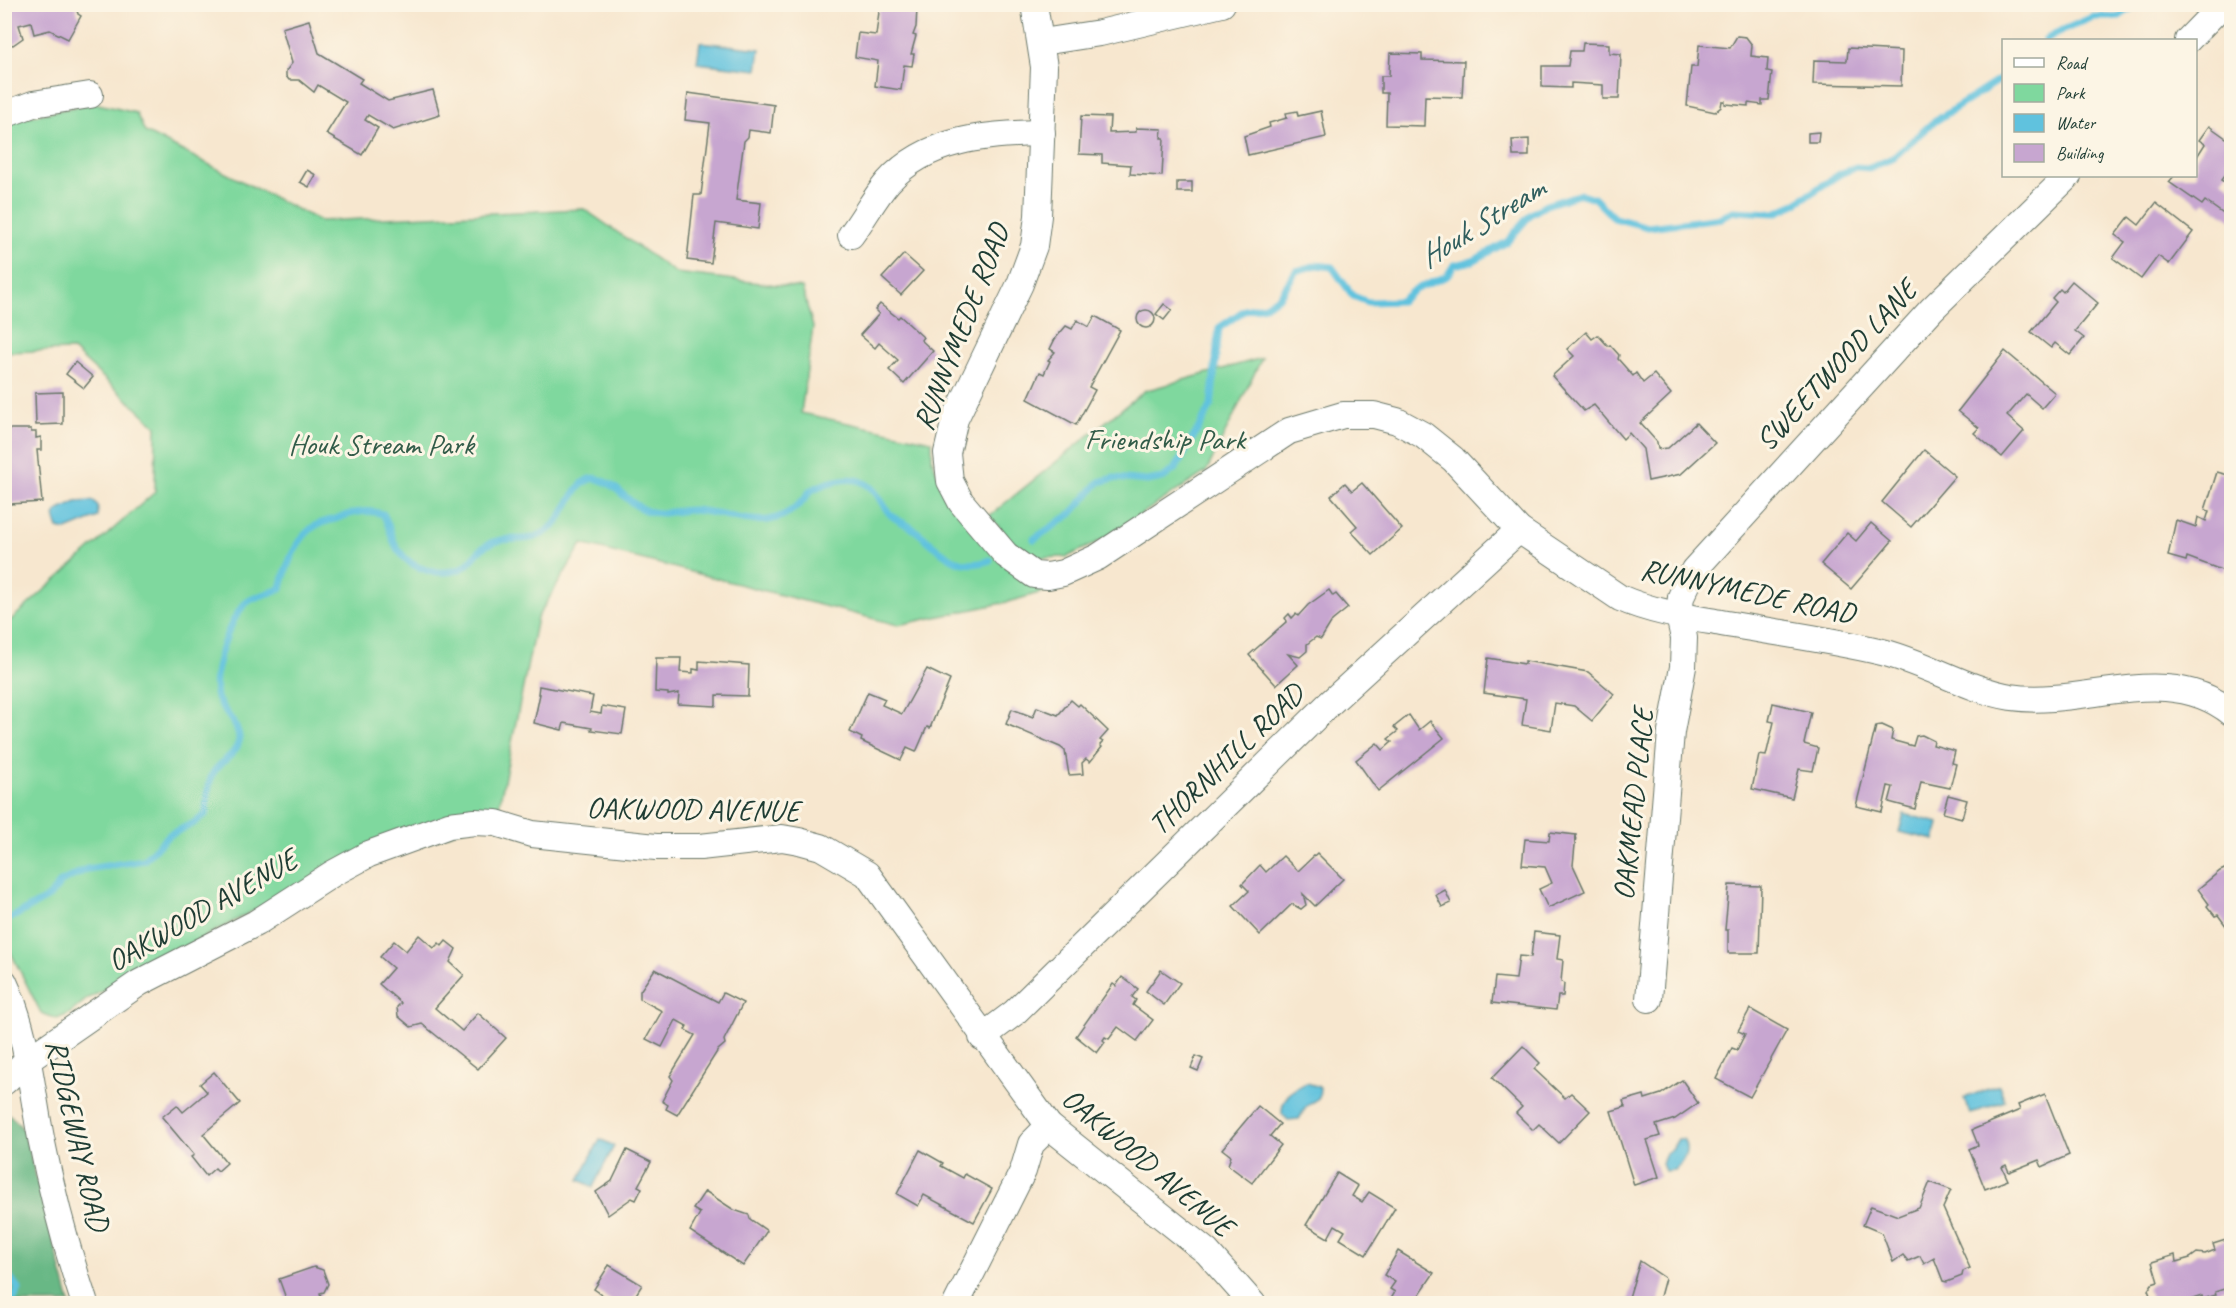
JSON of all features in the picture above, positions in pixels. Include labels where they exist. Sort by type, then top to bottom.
[{"type":"street","name":"RUNNYMEDE ROAD","points":[[1034,4],[1042,42],[1044,67],[1038,216],[1034,246],[1020,284],[955,419],[947,453],[950,481],[961,502],[1014,562],[1034,574],[1048,576],[1063,573],[1098,557],[1289,431],[1343,416],[1374,415],[1397,421],[1423,435],[1453,459],[1519,530],[1620,598],[1679,616],[1880,651],[2010,696],[2036,698],[2147,686],[2175,689],[2205,697],[2232,713]]},
{"type":"street","points":[[1042,42],[1100,33],[1222,4]]},
{"type":"street","points":[[2189,39],[2223,4]]},
{"type":"street","points":[[4,116],[33,104],[90,96]]},
{"type":"street","points":[[851,235],[890,180],[921,156],[972,138],[997,134],[1042,133]]},
{"type":"street","name":"SWEETWOOD LANE","points":[[1679,616],[1681,597],[1694,570],[1932,309],[2067,177]]},
{"type":"street","name":"THORNHILL ROAD","points":[[982,1037],[1014,1013],[1329,704],[1519,530]]},
{"type":"street","name":"OAKMEAD PLACE","points":[[1649,999],[1671,732],[1683,667],[1684,638],[1679,616]]},
{"type":"street","name":"OAKWOOD AVENUE","points":[[4,1082],[28,1060],[139,983],[256,923],[332,874],[369,854],[449,825],[475,822],[496,823],[532,834],[644,846],[700,847],[782,838],[821,847],[855,864],[877,885],[982,1037],[1049,1126],[1207,1252],[1253,1304]]},
{"type":"street","name":"RIDGEWAY ROAD","points":[[4,982],[14,1003],[28,1060],[42,1141],[85,1304]]},
{"type":"street","points":[[956,1304],[1023,1171],[1031,1144],[1049,1126]]},
{"type":"green space","name":"Houk Stream Park","points":[[94,103],[136,113],[145,132],[320,221],[584,209],[676,273],[802,288],[813,327],[801,413],[932,441],[932,460],[944,489],[1037,587],[1049,590],[1012,601],[898,625],[582,544],[537,618],[497,816],[270,902],[87,999],[69,1014],[57,1019],[41,1013],[5,941],[4,626],[155,492],[156,426],[73,350],[5,352],[5,126],[17,119]]},
{"type":"green space","name":"Friendship Park","points":[[1262,358],[1206,472],[1100,541],[1067,557],[1034,558],[1022,552],[989,516],[1144,391]]},
{"type":"green space","points":[[4,1113],[9,1114],[23,1129],[70,1303],[5,1303]]},
{"type":"water","points":[[700,42],[760,49],[757,70],[697,63]]},
{"type":"water","points":[[93,501],[98,506],[98,517],[66,530],[58,528],[54,516],[57,511],[76,502]]},
{"type":"water","points":[[1904,814],[1939,823],[1935,840],[1899,832]]},
{"type":"water","points":[[1307,1083],[1320,1087],[1319,1098],[1306,1107],[1299,1119],[1288,1120],[1282,1114],[1286,1098]]},
{"type":"water","points":[[1999,1085],[2005,1101],[1970,1114],[1964,1098]]},
{"type":"water","points":[[600,1139],[614,1146],[593,1187],[579,1180]]},
{"type":"water","points":[[1678,1139],[1683,1139],[1685,1143],[1685,1155],[1675,1170],[1665,1171],[1662,1164],[1666,1153],[1672,1149]]},
{"type":"building","points":[[4,4],[75,4],[81,16],[68,39],[50,30],[34,34],[31,22],[19,25],[23,38],[13,45],[4,43]]},
{"type":"building","points":[[880,4],[920,4],[919,9],[917,8],[913,35],[916,36],[911,54],[914,54],[912,66],[904,65],[901,90],[875,86],[878,61],[855,57],[858,33],[876,35]]},
{"type":"building","points":[[309,20],[319,53],[362,79],[359,83],[388,101],[433,90],[440,115],[393,130],[368,115],[365,120],[378,128],[362,155],[326,134],[346,102],[318,85],[314,92],[299,80],[289,80],[286,76],[286,71],[292,63],[282,28]]},
{"type":"building","points":[[1737,36],[1746,37],[1752,45],[1751,56],[1768,58],[1767,71],[1772,72],[1769,100],[1762,100],[1762,105],[1748,103],[1748,106],[1725,104],[1725,101],[1722,101],[1721,107],[1715,112],[1687,106],[1691,67],[1697,67],[1699,45],[1730,48]]},
{"type":"building","points":[[1583,43],[1609,44],[1609,53],[1621,54],[1619,99],[1603,99],[1603,85],[1571,83],[1571,88],[1542,87],[1542,66],[1568,66],[1570,51],[1582,51]]},
{"type":"building","points":[[1848,48],[1902,51],[1901,86],[1813,84],[1814,60],[1847,61]]},
{"type":"building","points":[[1390,53],[1422,54],[1422,60],[1464,61],[1462,97],[1425,96],[1424,126],[1386,125],[1387,93],[1381,93],[1381,76],[1389,76]]},
{"type":"building","points":[[688,93],[774,105],[771,133],[749,130],[748,137],[744,141],[736,200],[761,203],[758,229],[716,223],[711,263],[687,260],[694,195],[701,195],[710,123],[685,120]]},
{"type":"building","points":[[1297,111],[1298,116],[1321,111],[1326,137],[1248,155],[1244,136],[1270,127],[1269,123],[1287,118],[1286,113]]},
{"type":"building","points":[[1081,116],[1110,117],[1109,133],[1136,132],[1136,128],[1162,129],[1161,138],[1164,138],[1162,176],[1130,174],[1131,165],[1102,163],[1102,155],[1079,154]]},
{"type":"building","points":[[2209,126],[2226,138],[2232,131],[2232,165],[2221,180],[2232,187],[2232,220],[2205,201],[2202,205],[2169,182],[2173,177],[2197,177],[2197,156],[2205,144],[2199,140]]},
{"type":"building","points":[[1819,132],[1818,142],[1808,142],[1808,133]]},
{"type":"building","points":[[1529,139],[1529,156],[1513,156],[1512,140]]},
{"type":"building","points":[[307,170],[316,175],[309,187],[300,182]]},
{"type":"building","points":[[1177,182],[1192,182],[1192,192],[1177,192]]},
{"type":"building","points":[[2156,203],[2193,232],[2169,264],[2158,256],[2141,279],[2113,258],[2125,242],[2115,235],[2129,217],[2139,225]]},
{"type":"building","points":[[904,254],[923,271],[901,295],[882,278]]},
{"type":"building","points":[[2072,281],[2098,303],[2075,331],[2084,338],[2070,355],[2055,343],[2051,348],[2031,332],[2056,302],[2052,298],[2060,289],[2063,292]]},
{"type":"building","points":[[880,304],[898,318],[900,316],[923,337],[921,340],[933,351],[904,384],[889,370],[898,360],[879,343],[875,348],[860,335],[879,314],[875,310]]},
{"type":"building","points":[[1164,304],[1172,310],[1164,320],[1156,314]]},
{"type":"building","points":[[1146,310],[1152,313],[1155,319],[1152,325],[1146,328],[1140,325],[1137,319],[1140,313]]},
{"type":"building","points":[[1095,316],[1120,330],[1089,387],[1095,390],[1076,425],[1028,399],[1040,372],[1044,374],[1050,361],[1048,360],[1055,352],[1050,349],[1055,339],[1066,326],[1072,329],[1077,320],[1089,327]]},
{"type":"building","points":[[1586,332],[1592,339],[1598,335],[1608,346],[1610,345],[1619,355],[1618,359],[1633,376],[1636,373],[1643,383],[1654,374],[1671,394],[1640,423],[1657,442],[1658,449],[1668,448],[1696,423],[1715,443],[1681,474],[1648,481],[1643,449],[1629,433],[1623,439],[1594,405],[1584,411],[1552,376],[1574,356],[1567,349]]},
{"type":"building","points":[[2005,351],[2055,393],[2042,408],[2026,394],[2007,416],[2024,431],[2002,457],[1974,433],[1979,428],[1958,411]]},
{"type":"building","points":[[75,362],[93,377],[84,388],[66,374]]},
{"type":"building","points":[[63,392],[63,424],[36,425],[35,393]]},
{"type":"building","points":[[8,429],[31,429],[31,432],[36,432],[36,438],[41,437],[41,450],[37,450],[42,502],[10,504],[9,483],[4,483],[4,451],[9,451]]},
{"type":"building","points":[[1924,450],[1955,476],[1911,527],[1882,502]]},
{"type":"building","points":[[2217,472],[2232,476],[2232,557],[2229,556],[2224,571],[2187,557],[2186,561],[2168,556],[2176,520],[2196,527],[2198,517],[2206,521],[2209,511],[2205,510]]},
{"type":"building","points":[[1345,483],[1352,491],[1362,483],[1402,529],[1373,555],[1351,531],[1357,526],[1331,496]]},
{"type":"building","points":[[1871,523],[1892,541],[1851,589],[1821,564],[1847,533],[1856,541]]},
{"type":"building","points":[[2229,567],[2232,567],[2232,612],[2227,611]]},
{"type":"building","points":[[1329,590],[1333,596],[1336,594],[1348,608],[1332,621],[1321,639],[1316,637],[1307,644],[1307,651],[1300,657],[1288,654],[1298,665],[1276,685],[1249,655],[1287,621],[1285,618],[1289,614],[1292,618],[1296,614],[1298,616],[1308,605]]},
{"type":"building","points":[[656,658],[681,658],[680,672],[693,673],[693,669],[699,670],[699,661],[749,665],[748,696],[716,695],[716,706],[678,704],[679,693],[668,695],[668,693],[655,692]]},
{"type":"building","points":[[1488,658],[1525,664],[1525,661],[1588,672],[1614,694],[1592,721],[1574,706],[1555,703],[1551,730],[1522,725],[1526,699],[1484,693]]},
{"type":"building","points":[[927,669],[950,680],[930,728],[927,727],[916,752],[907,748],[901,760],[861,741],[862,738],[850,732],[868,692],[885,699],[882,705],[902,714]]},
{"type":"building","points":[[539,686],[593,696],[590,712],[601,714],[602,706],[626,710],[622,734],[591,730],[592,728],[564,723],[562,730],[534,723],[540,694],[538,694]]},
{"type":"building","points":[[1071,700],[1078,706],[1080,704],[1108,731],[1100,740],[1103,742],[1100,745],[1102,747],[1090,762],[1086,759],[1082,763],[1083,774],[1069,775],[1065,751],[1006,724],[1012,709],[1033,717],[1037,707],[1058,715]]},
{"type":"building","points":[[1773,703],[1811,712],[1804,744],[1818,748],[1813,771],[1799,769],[1792,798],[1752,789],[1759,755],[1766,756],[1774,722],[1769,721]]},
{"type":"building","points":[[1409,715],[1419,730],[1430,721],[1444,738],[1378,791],[1356,760],[1377,743],[1383,750],[1392,742],[1388,739],[1398,731],[1394,727]]},
{"type":"building","points":[[1882,725],[1893,730],[1891,740],[1913,746],[1916,736],[1922,735],[1934,741],[1933,745],[1955,751],[1952,763],[1956,764],[1950,788],[1921,782],[1915,809],[1889,802],[1893,787],[1888,786],[1882,812],[1856,806],[1876,726]]},
{"type":"building","points":[[1948,795],[1967,800],[1962,818],[1943,813]]},
{"type":"building","points":[[1550,832],[1576,835],[1573,865],[1585,891],[1548,908],[1539,889],[1552,883],[1545,867],[1522,865],[1525,839],[1549,841]]},
{"type":"building","points":[[1317,853],[1343,879],[1315,906],[1303,894],[1306,905],[1301,909],[1292,904],[1260,935],[1233,906],[1249,891],[1242,884],[1260,865],[1266,872],[1283,856],[1298,871]]},
{"type":"building","points":[[2229,867],[2232,872],[2232,934],[2218,915],[2215,916],[2207,906],[2209,904],[2198,889],[2220,871]]},
{"type":"building","points":[[1729,885],[1761,886],[1759,953],[1728,953],[1728,930],[1725,930]]},
{"type":"building","points":[[1445,890],[1451,903],[1442,907],[1436,895]]},
{"type":"building","points":[[1534,932],[1560,935],[1557,959],[1563,960],[1561,982],[1564,983],[1563,996],[1558,996],[1556,1010],[1492,1003],[1495,977],[1516,979],[1519,956],[1531,957]]},
{"type":"building","points":[[419,935],[434,948],[439,943],[442,946],[446,941],[456,949],[450,962],[464,975],[435,1008],[462,1031],[478,1013],[506,1038],[478,1069],[422,1024],[411,1027],[398,1016],[397,1007],[401,1003],[379,984],[393,968],[380,957],[394,941],[406,951]]},
{"type":"building","points":[[655,969],[718,1002],[723,993],[743,1003],[724,1040],[725,1044],[718,1050],[677,1115],[666,1109],[668,1105],[662,1101],[673,1080],[670,1076],[695,1035],[685,1030],[687,1026],[676,1020],[662,1047],[646,1039],[662,1011],[640,999],[640,991]]},
{"type":"building","points":[[1161,970],[1180,983],[1164,1005],[1146,991]]},
{"type":"building","points":[[1122,977],[1138,989],[1132,997],[1136,1000],[1133,1005],[1153,1020],[1137,1041],[1118,1027],[1109,1039],[1105,1037],[1103,1040],[1105,1042],[1097,1053],[1076,1036],[1113,984],[1116,986]]},
{"type":"building","points":[[1750,1009],[1787,1030],[1750,1097],[1716,1079],[1732,1048],[1737,1050],[1745,1034],[1738,1031]]},
{"type":"building","points":[[1523,1046],[1540,1063],[1534,1069],[1565,1098],[1571,1093],[1590,1111],[1559,1143],[1539,1124],[1533,1130],[1516,1113],[1522,1107],[1492,1078]]},
{"type":"building","points":[[1196,1056],[1203,1059],[1198,1071],[1191,1068]]},
{"type":"building","points":[[214,1072],[240,1103],[203,1134],[227,1163],[218,1171],[215,1168],[206,1176],[191,1157],[194,1155],[162,1117],[177,1105],[183,1112],[207,1092],[200,1084]]},
{"type":"building","points":[[1682,1080],[1698,1103],[1675,1119],[1656,1125],[1660,1136],[1647,1140],[1659,1177],[1634,1185],[1611,1111],[1625,1107],[1623,1101],[1644,1095],[1645,1099],[1661,1094]]},
{"type":"building","points":[[2045,1094],[2069,1155],[2042,1167],[2039,1160],[2009,1172],[2006,1165],[2002,1167],[2008,1180],[1985,1189],[1969,1149],[1978,1145],[1972,1130],[2020,1110],[2018,1105]]},
{"type":"building","points":[[1258,1106],[1280,1124],[1270,1136],[1281,1145],[1252,1183],[1228,1165],[1231,1156],[1222,1149]]},
{"type":"building","points":[[627,1150],[651,1162],[638,1186],[642,1188],[636,1200],[632,1198],[608,1215],[596,1192],[612,1181]]},
{"type":"building","points":[[920,1150],[943,1163],[941,1166],[963,1178],[965,1174],[992,1189],[974,1222],[924,1195],[918,1206],[897,1194]]},
{"type":"building","points":[[1337,1173],[1358,1186],[1352,1196],[1362,1202],[1369,1192],[1395,1208],[1366,1255],[1340,1239],[1345,1231],[1335,1225],[1328,1238],[1306,1225]]},
{"type":"building","points":[[1930,1182],[1951,1190],[1943,1208],[1970,1268],[1963,1271],[1962,1276],[1947,1282],[1943,1281],[1934,1258],[1924,1264],[1920,1256],[1908,1261],[1903,1255],[1893,1262],[1882,1233],[1863,1225],[1871,1206],[1898,1216],[1919,1208]]},
{"type":"building","points":[[705,1191],[734,1210],[749,1215],[750,1219],[767,1231],[743,1266],[690,1231],[700,1213],[693,1209]]},
{"type":"building","points":[[2232,1238],[2232,1292],[2227,1288],[2215,1292],[2216,1295],[2203,1299],[2202,1296],[2187,1301],[2188,1304],[2148,1304],[2151,1298],[2148,1290],[2152,1284],[2158,1282],[2152,1262],[2175,1255],[2176,1262],[2190,1258],[2197,1253],[2205,1254],[2215,1250],[2213,1244]]},
{"type":"building","points":[[1398,1251],[1434,1273],[1413,1304],[1388,1304],[1395,1292],[1390,1289],[1395,1282],[1384,1275]]},
{"type":"building","points":[[1640,1261],[1665,1278],[1658,1304],[1627,1304]]},
{"type":"building","points":[[609,1265],[642,1285],[630,1304],[616,1304],[594,1289]]},
{"type":"building","points":[[314,1267],[323,1270],[328,1284],[324,1292],[320,1293],[323,1304],[288,1304],[279,1279]]},
{"type":"waterway","name":"Houk Stream","points":[[2047,39],[2093,17],[2118,17],[2137,4]]},
{"type":"waterway","name":"Houk Stream","points":[[1034,539],[1071,514],[1099,482],[1114,478],[1147,481],[1163,478],[1176,468],[1211,406],[1219,328],[1245,310],[1265,306],[1280,296],[1296,271],[1317,265],[1332,267],[1353,296],[1368,302],[1401,301],[1414,290],[1447,276],[1454,265],[1473,261],[1507,242],[1531,214],[1546,205],[1581,194],[1594,198],[1614,218],[1648,227],[1721,218],[1733,211],[1775,213],[1793,205],[1840,174],[1856,167],[1870,168],[1893,158],[1931,124],[2002,78]]},
{"type":"waterway","name":"Houk Stream","points":[[11,918],[49,897],[61,882],[87,869],[144,860],[169,835],[194,823],[206,814],[213,773],[232,754],[239,740],[237,729],[218,700],[216,690],[218,663],[227,634],[233,621],[247,602],[281,588],[288,563],[300,540],[321,523],[360,512],[383,514],[394,543],[404,558],[426,570],[443,572],[464,567],[483,548],[496,541],[530,538],[547,531],[557,522],[579,487],[591,479],[598,479],[611,485],[634,504],[647,511],[664,513],[692,510],[759,520],[774,519],[788,513],[817,487],[849,479],[860,481],[870,487],[891,515],[948,556],[966,564],[990,560]]},
{"type":"waterway","name":"Houk Stream","points":[[4,1271],[19,1289],[11,1304]]}]
